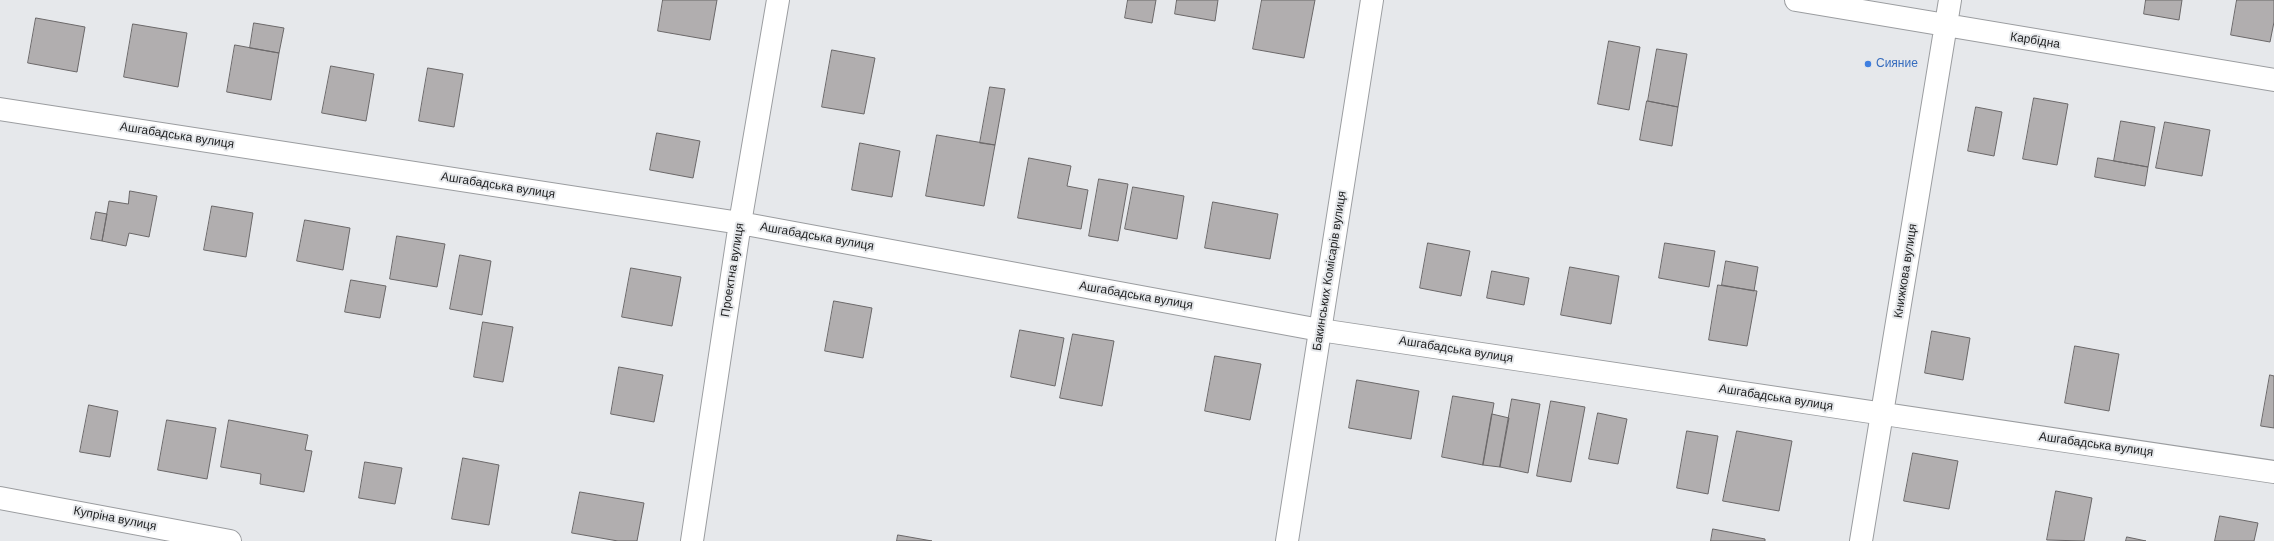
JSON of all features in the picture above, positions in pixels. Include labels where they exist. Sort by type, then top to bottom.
[{"type":"street","name":"Проектна вулиця","points":[[692,541],[740,223],[778,0]]},
{"type":"street","name":"Бакинських Комісарів вулиця","points":[[1287,541],[1372,0]]},
{"type":"street","name":"Карбідна","points":[[1796,0],[1947,27],[2274,80]]},
{"type":"street","name":"Книжкова вулиця","points":[[1861,541],[1947,27],[1950,0]]},
{"type":"street","name":"Ашгабадська вулиця","points":[[0,109],[740,223],[1320,330],[2274,472]]},
{"type":"street","name":"Купріна вулиця","points":[[0,498],[230,541]]},
{"type":"building","points":[[663,0],[717,0],[710,40],[658,31]]},
{"type":"building","points":[[1128,0],[1156,0],[1152,23],[1125,18]]},
{"type":"building","points":[[1177,0],[1218,0],[1215,21],[1175,14]]},
{"type":"building","points":[[1262,0],[1315,0],[1304,58],[1253,49]]},
{"type":"building","points":[[2146,0],[2182,0],[2179,20],[2144,14]]},
{"type":"building","points":[[2237,0],[2274,0],[2274,22],[2270,42],[2231,35]]},
{"type":"building","points":[[36,18],[85,27],[77,72],[28,63]]},
{"type":"building","points":[[254,23],[284,28],[279,53],[250,48]]},
{"type":"building","points":[[133,24],[187,33],[178,87],[124,77]]},
{"type":"building","points":[[1609,41],[1640,47],[1629,110],[1598,104]]},
{"type":"building","points":[[235,45],[279,53],[271,100],[227,92]]},
{"type":"building","points":[[1657,49],[1687,54],[1678,107],[1648,101]]},
{"type":"building","points":[[832,50],[875,58],[864,114],[822,107]]},
{"type":"building","points":[[331,66],[374,74],[366,121],[322,113]]},
{"type":"building","points":[[428,68],[463,74],[454,127],[419,121]]},
{"type":"building","points":[[990,87],[1005,89],[995,145],[980,143]]},
{"type":"building","points":[[2034,98],[2068,104],[2057,165],[2023,159]]},
{"type":"building","points":[[1647,101],[1678,107],[1672,146],[1640,140]]},
{"type":"building","points":[[1976,107],[2002,112],[1994,156],[1968,151]]},
{"type":"building","points":[[2121,121],[2155,127],[2148,167],[2114,161]]},
{"type":"building","points":[[2165,122],[2210,130],[2202,176],[2156,168]]},
{"type":"building","points":[[657,133],[700,141],[693,178],[650,170]]},
{"type":"building","points":[[937,135],[995,145],[984,206],[926,196]]},
{"type":"building","points":[[860,143],[900,151],[892,197],[852,190]]},
{"type":"building","points":[[1029,158],[1071,166],[1067,186],[1088,190],[1081,229],[1018,218]]},
{"type":"building","points":[[2098,158],[2148,167],[2145,186],[2095,177]]},
{"type":"building","points":[[1099,179],[1128,184],[1118,241],[1089,236]]},
{"type":"building","points":[[1133,187],[1184,196],[1177,239],[1125,229]]},
{"type":"building","points":[[130,191],[157,196],[149,237],[129,233],[126,246],[102,241],[109,201],[128,204]]},
{"type":"building","points":[[1213,202],[1278,214],[1270,259],[1205,248]]},
{"type":"building","points":[[212,206],[253,213],[246,257],[204,250]]},
{"type":"building","points":[[96,212],[107,214],[102,241],[91,239]]},
{"type":"building","points":[[305,220],[350,228],[343,270],[297,261]]},
{"type":"building","points":[[397,236],[445,244],[437,287],[390,279]]},
{"type":"building","points":[[1428,243],[1470,251],[1461,296],[1420,288]]},
{"type":"building","points":[[1665,243],[1715,251],[1709,287],[1659,278]]},
{"type":"building","points":[[460,255],[491,261],[482,315],[450,309]]},
{"type":"building","points":[[1726,261],[1758,267],[1754,291],[1722,285]]},
{"type":"building","points":[[1570,267],[1619,276],[1611,324],[1561,315]]},
{"type":"building","points":[[631,268],[681,277],[672,326],[622,317]]},
{"type":"building","points":[[1492,271],[1529,278],[1524,305],[1487,298]]},
{"type":"building","points":[[351,280],[386,286],[380,318],[345,312]]},
{"type":"building","points":[[1718,285],[1757,291],[1747,346],[1709,340]]},
{"type":"building","points":[[834,301],[872,308],[863,358],[825,351]]},
{"type":"building","points":[[483,322],[513,327],[503,382],[474,377]]},
{"type":"building","points":[[1020,330],[1064,338],[1055,386],[1011,377]]},
{"type":"building","points":[[1932,331],[1970,338],[1963,380],[1925,373]]},
{"type":"building","points":[[1073,334],[1114,341],[1102,406],[1060,398]]},
{"type":"building","points":[[2075,346],[2119,354],[2109,411],[2065,403]]},
{"type":"building","points":[[1215,356],[1261,364],[1250,420],[1205,411]]},
{"type":"building","points":[[619,367],[663,375],[654,422],[611,414]]},
{"type":"building","points":[[2270,375],[2274,376],[2274,428],[2261,426]]},
{"type":"building","points":[[1357,380],[1419,391],[1411,439],[1349,428]]},
{"type":"building","points":[[1453,396],[1494,403],[1483,465],[1442,457]]},
{"type":"building","points":[[1512,399],[1540,404],[1528,473],[1500,467]]},
{"type":"building","points":[[1551,401],[1585,407],[1571,482],[1537,476]]},
{"type":"building","points":[[89,405],[118,411],[110,457],[80,452]]},
{"type":"building","points":[[1598,413],[1627,419],[1618,464],[1589,459]]},
{"type":"building","points":[[1492,414],[1509,418],[1500,467],[1483,465]]},
{"type":"building","points":[[167,420],[216,428],[207,479],[158,470]]},
{"type":"building","points":[[229,420],[308,435],[305,450],[312,451],[304,492],[260,484],[261,474],[221,467]]},
{"type":"building","points":[[1687,431],[1718,436],[1708,494],[1677,488]]},
{"type":"building","points":[[1737,431],[1792,441],[1779,511],[1723,501]]},
{"type":"building","points":[[1913,453],[1958,461],[1949,509],[1904,501]]},
{"type":"building","points":[[463,458],[499,465],[489,525],[452,519]]},
{"type":"building","points":[[365,462],[402,468],[395,504],[359,498]]},
{"type":"building","points":[[2056,491],[2092,498],[2084,541],[2047,540]]},
{"type":"building","points":[[580,492],[644,503],[637,541],[618,541],[572,533]]},
{"type":"building","points":[[2220,516],[2258,523],[2254,541],[2215,541]]},
{"type":"building","points":[[1713,529],[1765,539],[1765,541],[1711,541]]},
{"type":"building","points":[[898,535],[932,541],[897,541]]},
{"type":"building","points":[[2127,537],[2146,541],[2126,541]]},
{"type":"place","name":"Сияние","points":[[1868,64]]}]
